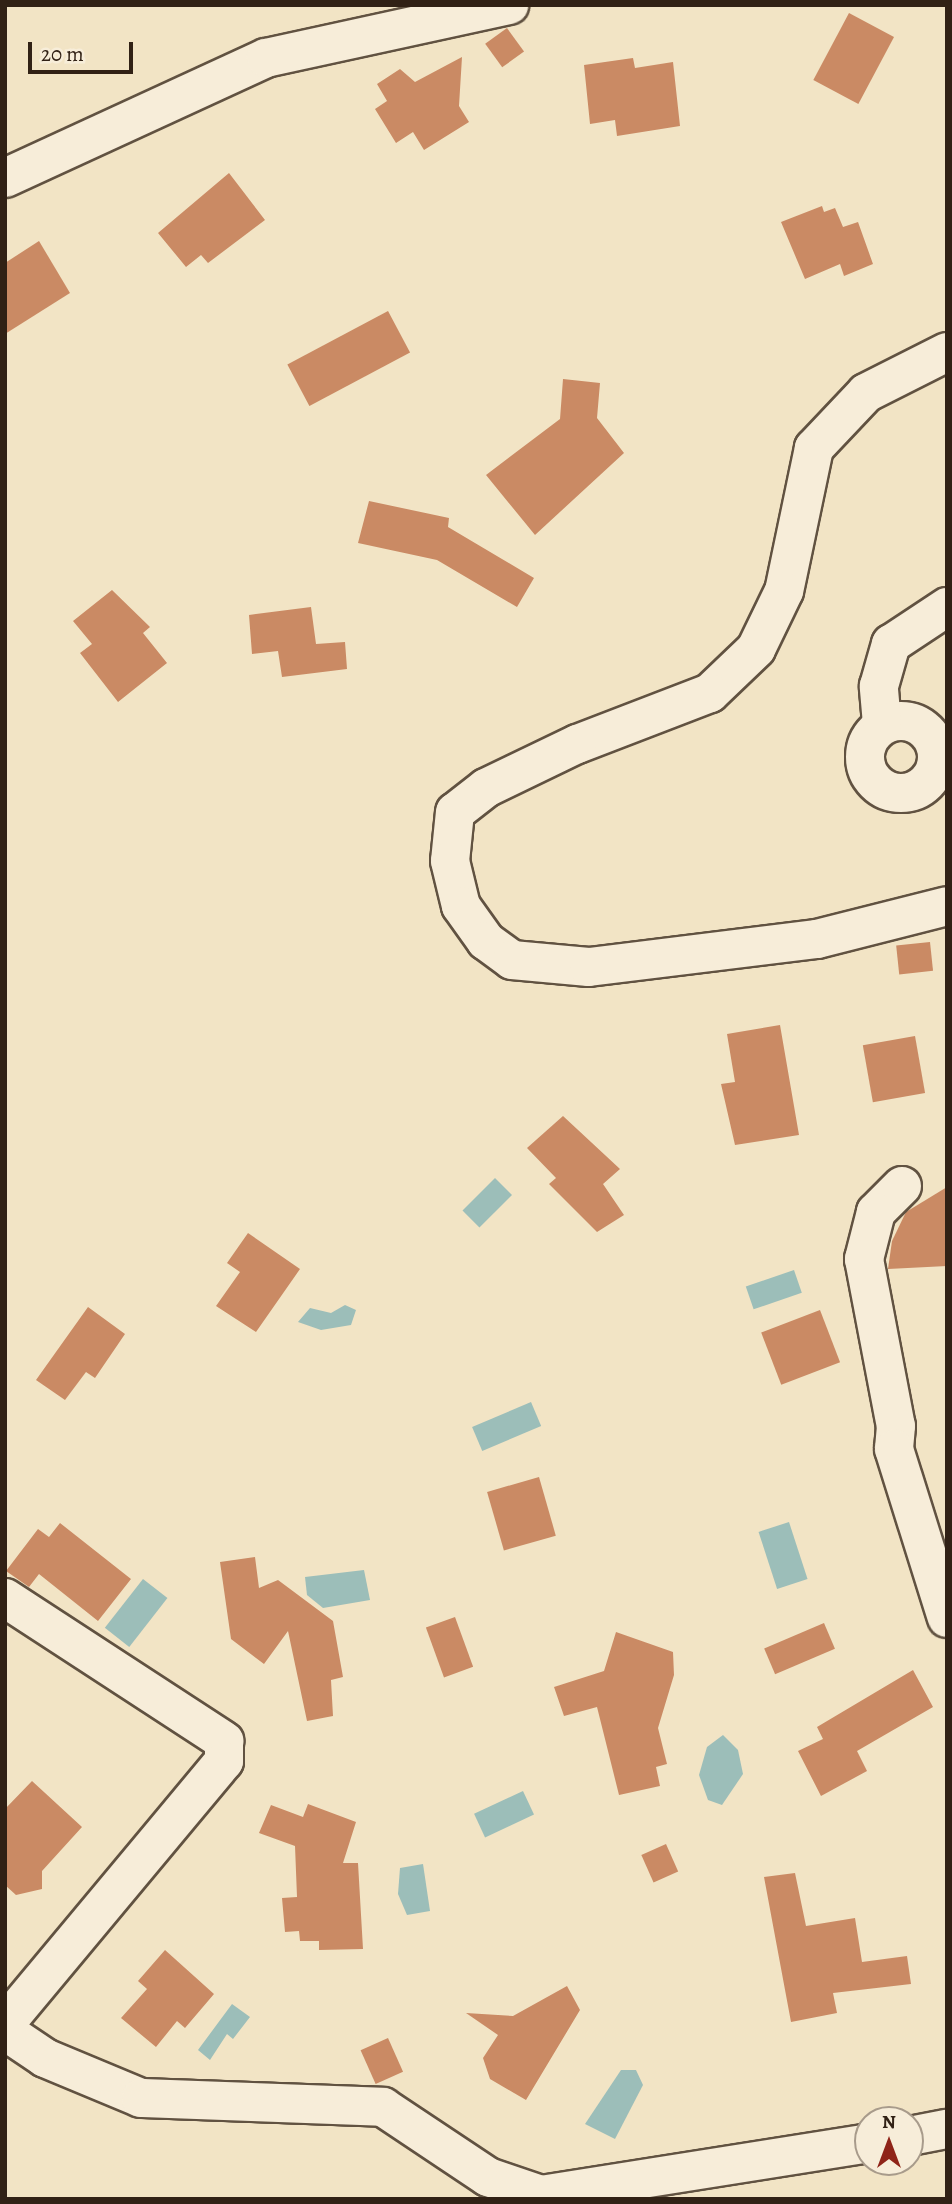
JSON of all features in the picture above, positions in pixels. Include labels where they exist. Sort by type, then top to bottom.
[{"type":"street","points":[[5,178],[266,58],[509,5]]},
{"type":"street","points":[[947,352],[866,393],[814,448],[784,591],[756,649],[710,693],[577,744],[486,788],[455,812],[450,861],[461,906],[486,941],[512,960],[576,966],[688,960],[817,939],[947,906]]},
{"type":"street","points":[[882,724],[907,720],[930,732],[941,768],[931,781],[909,794],[883,790],[866,771],[866,745],[882,724],[879,686],[891,644],[947,607]]},
{"type":"street","points":[[902,1186],[876,1212],[864,1259],[896,1426],[894,1449],[947,1618]]},
{"type":"street","points":[[5,1598],[225,1741],[224,1761],[5,2024]]},
{"type":"street","points":[[5,2031],[45,2058],[141,2098],[383,2107],[488,2177],[541,2195],[854,2145]]},
{"type":"street","points":[[924,2133],[947,2129]]},
{"type":"water","points":[[495,1178],[512,1195],[479,1227],[462,1211]]},
{"type":"water","points":[[794,1270],[802,1293],[754,1309],[746,1287]]},
{"type":"water","points":[[345,1305],[356,1310],[351,1325],[321,1330],[298,1322],[310,1308],[331,1313]]},
{"type":"water","points":[[531,1402],[541,1426],[482,1451],[472,1427]]},
{"type":"water","points":[[789,1522],[808,1579],[777,1589],[759,1532]]},
{"type":"water","points":[[364,1570],[370,1600],[323,1608],[307,1595],[305,1577]]},
{"type":"water","points":[[143,1579],[167,1598],[129,1647],[105,1628]]},
{"type":"water","points":[[723,1735],[738,1750],[743,1774],[722,1805],[708,1800],[699,1775],[707,1747]]},
{"type":"water","points":[[523,1791],[534,1815],[485,1837],[474,1814]]},
{"type":"water","points":[[423,1864],[430,1911],[407,1915],[398,1894],[400,1868]]},
{"type":"water","points":[[232,2004],[250,2017],[233,2039],[227,2034],[210,2060],[198,2050]]},
{"type":"water","points":[[621,2070],[636,2070],[643,2085],[615,2139],[585,2124]]},
{"type":"building","points":[[849,13],[894,37],[858,104],[813,80]]},
{"type":"building","points":[[507,28],[524,51],[502,67],[485,44]]},
{"type":"building","points":[[462,57],[459,106],[469,122],[424,150],[413,132],[396,143],[375,109],[387,101],[377,84],[400,69],[415,82]]},
{"type":"building","points":[[633,58],[635,68],[673,62],[680,126],[617,136],[615,120],[590,124],[584,65]]},
{"type":"building","points":[[229,173],[265,220],[208,263],[201,255],[186,267],[158,233]]},
{"type":"building","points":[[822,206],[824,212],[835,208],[843,227],[858,222],[873,264],[844,276],[840,264],[805,279],[781,222]]},
{"type":"building","points":[[39,241],[70,293],[5,334],[5,263]]},
{"type":"building","points":[[388,311],[410,352],[309,406],[287,365]]},
{"type":"building","points":[[563,379],[600,383],[597,418],[624,453],[535,535],[486,475],[560,419]]},
{"type":"building","points":[[369,501],[449,518],[448,527],[534,578],[517,607],[437,560],[358,543]]},
{"type":"building","points":[[112,590],[150,627],[143,633],[167,663],[118,702],[80,653],[92,644],[73,621]]},
{"type":"building","points":[[311,607],[316,644],[345,642],[347,669],[282,677],[278,651],[252,654],[249,615]]},
{"type":"building","points":[[930,942],[933,971],[899,974],[896,946]]},
{"type":"building","points":[[780,1025],[799,1135],[735,1145],[721,1084],[735,1082],[727,1034]]},
{"type":"building","points":[[915,1036],[925,1093],[873,1102],[863,1045]]},
{"type":"building","points":[[563,1116],[620,1169],[603,1184],[624,1215],[597,1232],[549,1184],[556,1178],[527,1148]]},
{"type":"building","points":[[947,1187],[947,1266],[888,1269],[892,1241],[906,1212]]},
{"type":"building","points":[[248,1233],[300,1269],[256,1332],[216,1306],[240,1272],[227,1263]]},
{"type":"building","points":[[88,1307],[125,1334],[95,1378],[86,1372],[65,1400],[36,1380]]},
{"type":"building","points":[[820,1310],[840,1362],[781,1385],[761,1333]]},
{"type":"building","points":[[539,1477],[556,1536],[504,1551],[487,1492]]},
{"type":"building","points":[[60,1523],[131,1579],[98,1621],[39,1574],[29,1587],[6,1571],[38,1529],[49,1537]]},
{"type":"building","points":[[255,1557],[259,1588],[278,1580],[333,1621],[343,1677],[331,1680],[333,1716],[307,1721],[288,1631],[264,1664],[231,1639],[220,1562]]},
{"type":"building","points":[[455,1617],[473,1667],[444,1677],[426,1628]]},
{"type":"building","points":[[824,1623],[835,1649],[775,1674],[764,1648]]},
{"type":"building","points":[[616,1632],[673,1652],[674,1675],[658,1728],[667,1764],[656,1767],[660,1786],[619,1795],[597,1707],[564,1716],[554,1687],[604,1671]]},
{"type":"building","points":[[913,1670],[933,1707],[857,1751],[867,1771],[821,1796],[798,1751],[823,1739],[817,1727]]},
{"type":"building","points":[[32,1781],[82,1827],[42,1871],[42,1889],[16,1895],[5,1885],[5,1809]]},
{"type":"building","points":[[308,1804],[356,1822],[343,1863],[358,1863],[363,1949],[319,1950],[319,1941],[300,1941],[299,1931],[285,1932],[282,1898],[297,1897],[295,1846],[259,1833],[271,1805],[303,1817]]},
{"type":"building","points":[[666,1844],[678,1871],[654,1882],[641,1855]]},
{"type":"building","points":[[795,1873],[806,1926],[855,1918],[862,1962],[907,1956],[911,1984],[833,1993],[837,2013],[791,2022],[764,1877]]},
{"type":"building","points":[[165,1950],[214,1994],[185,2028],[177,2021],[156,2047],[121,2018],[147,1989],[138,1981]]},
{"type":"building","points":[[567,1986],[580,2010],[526,2100],[490,2079],[483,2058],[498,2035],[466,2013],[513,2016]]},
{"type":"building","points":[[388,2038],[403,2072],[376,2084],[361,2050]]}]
